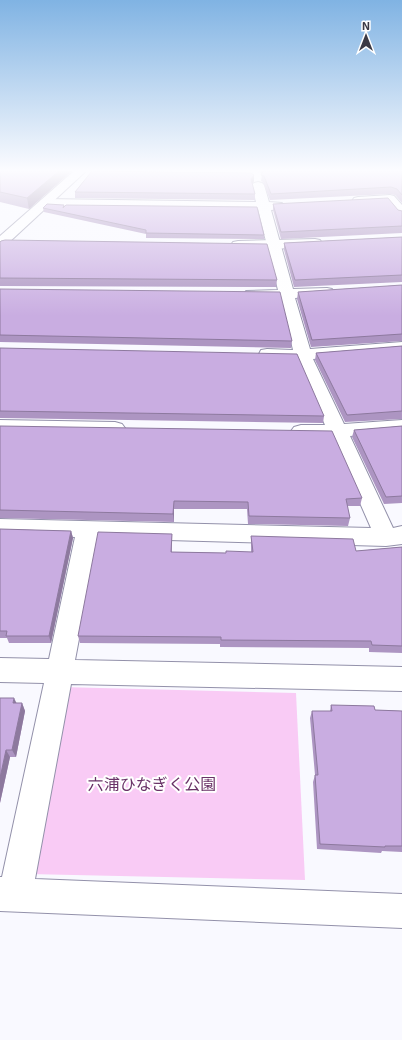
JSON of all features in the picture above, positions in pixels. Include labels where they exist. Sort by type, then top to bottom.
[{"type":"street","points":[[1,242],[26,220]]},
{"type":"street","points":[[267,220],[303,355],[337,432],[394,536]]},
{"type":"street","points":[[1,242],[20,242]]},
{"type":"street","points":[[226,245],[274,245],[326,242]]},
{"type":"street","points":[[238,294],[287,294],[339,291]]},
{"type":"street","points":[[255,354],[303,355],[402,347]]},
{"type":"street","points":[[0,426],[133,428]]},
{"type":"street","points":[[282,431],[337,432],[402,426]]},
{"type":"street","points":[[0,527],[394,536]]},
{"type":"street","points":[[88,529],[59,672],[7,894],[402,911]]},
{"type":"street","points":[[0,670],[402,679]]},
{"type":"green space","name":"六浦ひなぎく公園","points":[[61,687],[296,693],[305,880],[28,874]]},
{"type":"building","points":[[97,220],[260,220],[264,235],[146,233],[146,230]]},
{"type":"building","points":[[277,220],[402,220],[402,226],[281,232]]},
{"type":"building","points":[[402,237],[402,275],[295,280],[284,243]]},
{"type":"building","points":[[5,240],[267,244],[277,280],[0,278],[0,242]]},
{"type":"building","points":[[402,285],[402,334],[312,340],[298,292]]},
{"type":"building","points":[[0,289],[280,292],[292,341],[0,335]]},
{"type":"building","points":[[402,346],[402,411],[347,415],[316,353]]},
{"type":"building","points":[[0,348],[297,354],[324,416],[0,411]]},
{"type":"building","points":[[0,426],[332,431],[362,498],[346,499],[350,518],[249,516],[248,502],[174,501],[173,514],[0,510]]},
{"type":"building","points":[[402,426],[402,496],[386,497],[354,430]]},
{"type":"building","points":[[0,529],[71,531],[49,636],[6,636],[7,631],[0,631]]},
{"type":"building","points":[[98,532],[172,534],[171,552],[253,552],[251,536],[353,539],[356,551],[402,547],[402,646],[372,645],[371,641],[221,640],[221,637],[78,636]]},
{"type":"building","points":[[0,698],[14,698],[13,703],[22,703],[12,750],[6,750],[0,778]]},
{"type":"building","points":[[331,705],[374,706],[375,710],[402,711],[402,846],[385,847],[320,844],[315,775],[318,775],[312,711],[332,711]]}]
